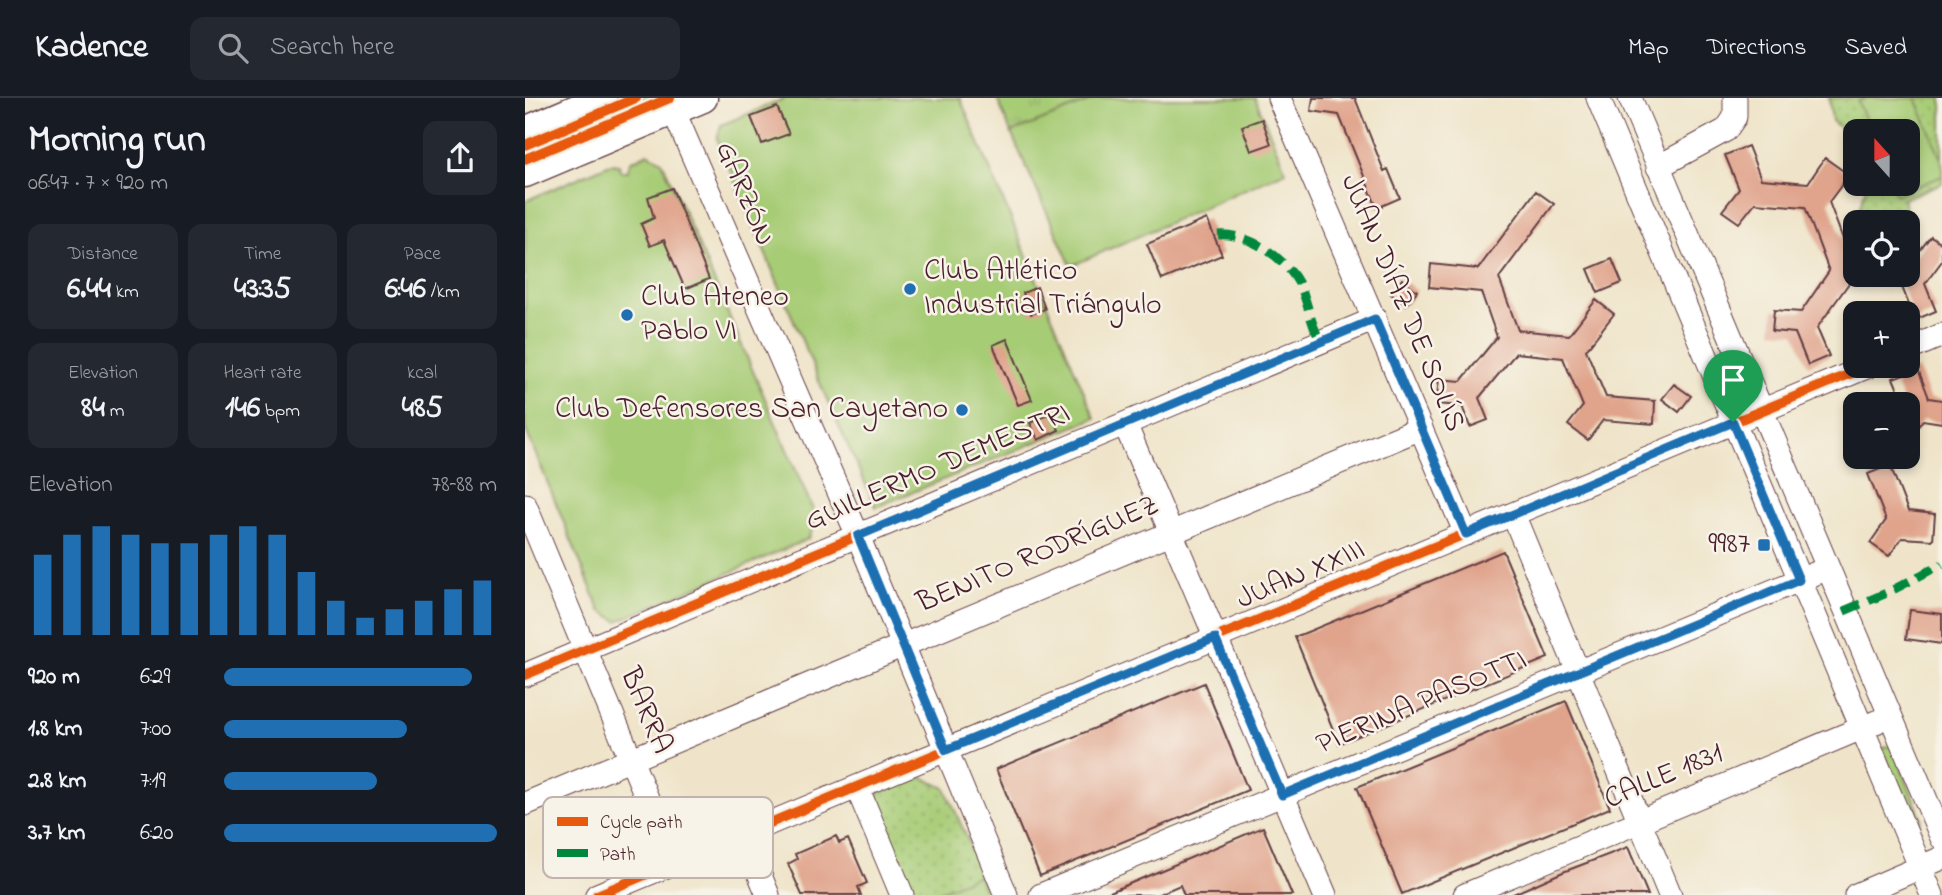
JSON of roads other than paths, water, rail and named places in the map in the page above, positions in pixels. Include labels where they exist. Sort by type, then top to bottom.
[{"type":"main road","points":[[525,131],[602,98]]},
{"type":"main road","points":[[525,173],[671,104],[703,98]]},
{"type":"street","name":"JUAN DÍAZ DE SOLÍS","points":[[1279,98],[1466,534]]},
{"type":"street","points":[[1598,98],[1932,895]]},
{"type":"street","points":[[1630,98],[1826,569],[1942,838]]},
{"type":"street","points":[[1658,167],[1726,130],[1735,117],[1735,98]]},
{"type":"street","name":"GARZÓN","points":[[671,104],[858,536],[1006,895]]},
{"type":"street","name":"GUILLERMO DEMESTRI","points":[[525,675],[1375,319]]},
{"type":"street","points":[[1920,344],[1942,335]]},
{"type":"street","name":"JUAN XXIII","points":[[773,822],[1843,377]]},
{"type":"street","points":[[1125,424],[1325,895]]},
{"type":"street","name":"BENITO RODRÍGUEZ","points":[[525,804],[1421,428]]},
{"type":"street","name":"BARRA","points":[[525,505],[647,797]]},
{"type":"street","points":[[1513,514],[1671,895]]},
{"type":"street","name":"PIERINA PASOTTI","points":[[1041,895],[1826,569]]},
{"type":"street","name":"CALLE 1831","points":[[1465,895],[1888,716]]},
{"type":"street","points":[[857,787],[902,895]]},
{"type":"street","points":[[1856,895],[1942,859]]},
{"type":"street","name":"JUAN XXIII","points":[[597,895],[631,888],[648,878]]},
{"type":"street","points":[[761,878],[768,895]]},
{"type":"place","name":"Club Atlético Industrial Triángulo","points":[[910,289]]},
{"type":"place","name":"Club Ateneo Pablo VI","points":[[627,315]]},
{"type":"place","name":"Club Defensores San Cayetano","points":[[962,410]]},
{"type":"place","name":"9987","points":[[1764,545]]}]
